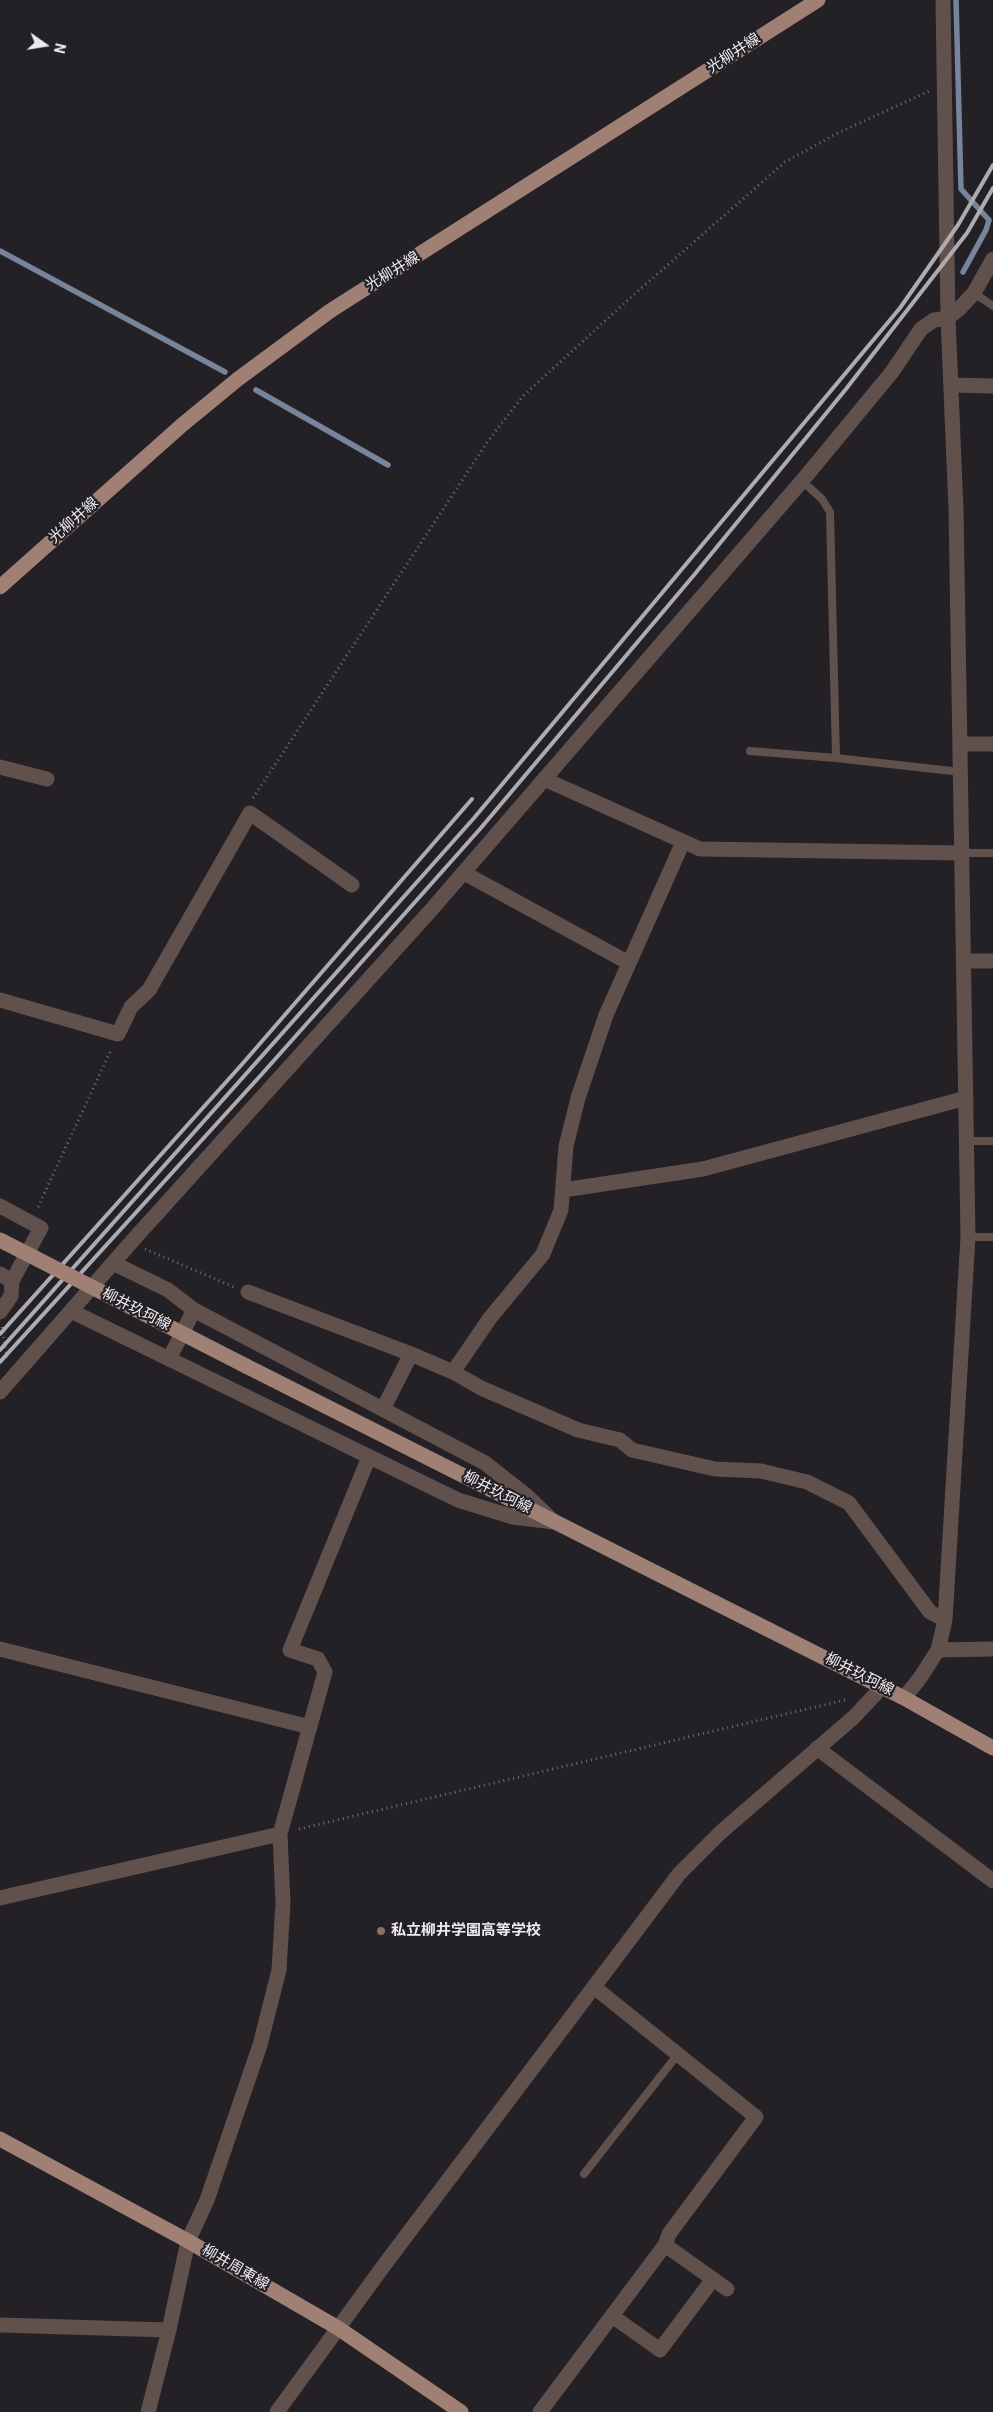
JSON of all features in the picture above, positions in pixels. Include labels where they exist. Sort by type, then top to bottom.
[{"type":"main road","name":"光柳井線","points":[[0,587],[189,419],[238,379],[330,311],[818,0]]},
{"type":"main road","name":"柳井玖珂線","points":[[0,1240],[904,1698],[993,1748]]},
{"type":"main road","name":"柳井周東線","points":[[0,2139],[188,2241],[338,2328],[461,2412]]},
{"type":"street","points":[[904,1698],[938,1650],[945,1620],[968,1237],[961,772],[948,318],[943,0]]},
{"type":"street","points":[[0,1392],[113,1262],[464,872],[802,481],[892,372],[921,329],[934,320],[948,318],[974,293],[993,259]]},
{"type":"street","points":[[951,385],[993,386]]},
{"type":"street","points":[[960,744],[993,744]]},
{"type":"street","points":[[0,767],[48,780]]},
{"type":"street","points":[[544,779],[553,785],[663,831],[700,849],[962,853]]},
{"type":"street","points":[[0,1000],[118,1034],[131,1007],[149,990],[250,814],[352,884]]},
{"type":"street","points":[[454,1372],[490,1318],[543,1254],[561,1210],[566,1146],[578,1098],[606,1015],[684,842]]},
{"type":"street","points":[[464,872],[629,963]]},
{"type":"street","points":[[964,961],[993,961]]},
{"type":"street","points":[[564,1190],[703,1170],[966,1098]]},
{"type":"street","points":[[0,1206],[42,1228],[6,1278],[12,1296],[1,1317]]},
{"type":"street","points":[[113,1262],[168,1290],[194,1310],[485,1462],[528,1496],[554,1522]]},
{"type":"street","points":[[248,1292],[454,1372],[481,1388],[578,1430],[620,1440],[632,1450],[715,1470],[761,1471],[806,1482],[849,1503],[930,1612],[945,1620]]},
{"type":"street","points":[[169,1359],[194,1310]]},
{"type":"street","points":[[71,1312],[458,1500],[513,1517],[554,1522]]},
{"type":"street","points":[[383,1409],[410,1354]]},
{"type":"street","points":[[148,2412],[169,2330],[188,2241],[207,2200],[260,2045],[279,1970],[283,1903],[280,1834],[325,1672],[318,1659],[290,1650],[369,1457]]},
{"type":"street","points":[[0,1649],[310,1727]]},
{"type":"street","points":[[938,1650],[993,1650]]},
{"type":"street","points":[[277,2412],[679,1874],[721,1832],[854,1717],[882,1687]]},
{"type":"street","points":[[817,1748],[993,1881]]},
{"type":"street","points":[[0,1898],[280,1834]]},
{"type":"street","points":[[540,2412],[665,2245],[669,2234],[756,2117],[594,1987]]},
{"type":"street","points":[[665,2245],[727,2289]]},
{"type":"street","points":[[612,2316],[660,2350],[713,2279]]},
{"type":"street","points":[[0,2325],[169,2330]]},
{"type":"lane","points":[[974,293],[993,306]]},
{"type":"lane","points":[[802,481],[822,499],[830,512],[836,758]]},
{"type":"lane","points":[[750,750],[961,772]]},
{"type":"lane","points":[[962,853],[993,853]]},
{"type":"lane","points":[[967,1141],[993,1141]]},
{"type":"lane","points":[[968,1237],[993,1237]]},
{"type":"lane","points":[[584,2174],[678,2054]]},
{"type":"path","points":[[250,814],[253,797],[331,677],[488,441],[523,396],[636,292],[785,162],[836,134],[925,92],[944,87]]},
{"type":"path","points":[[32,1222],[118,1034]]},
{"type":"path","points":[[134,1239],[148,1252],[248,1292]]},
{"type":"path","points":[[1,1317],[10,1380]]},
{"type":"path","points":[[280,1834],[525,1778],[848,1699]]},
{"type":"waterway","points":[[956,0],[961,189],[989,220],[986,230],[963,272]]},
{"type":"waterway","points":[[0,251],[225,372]]},
{"type":"waterway","points":[[256,390],[388,465]]},
{"type":"railway","points":[[0,1350],[474,818],[900,308],[958,225],[993,165]]},
{"type":"railway","points":[[0,1362],[261,1075],[480,829],[694,575],[846,389],[967,233],[993,188]]},
{"type":"railway","points":[[0,1334],[244,1062],[472,799]]},
{"type":"place","name":"私立柳井学園高等学校","points":[[381,1931]]}]
